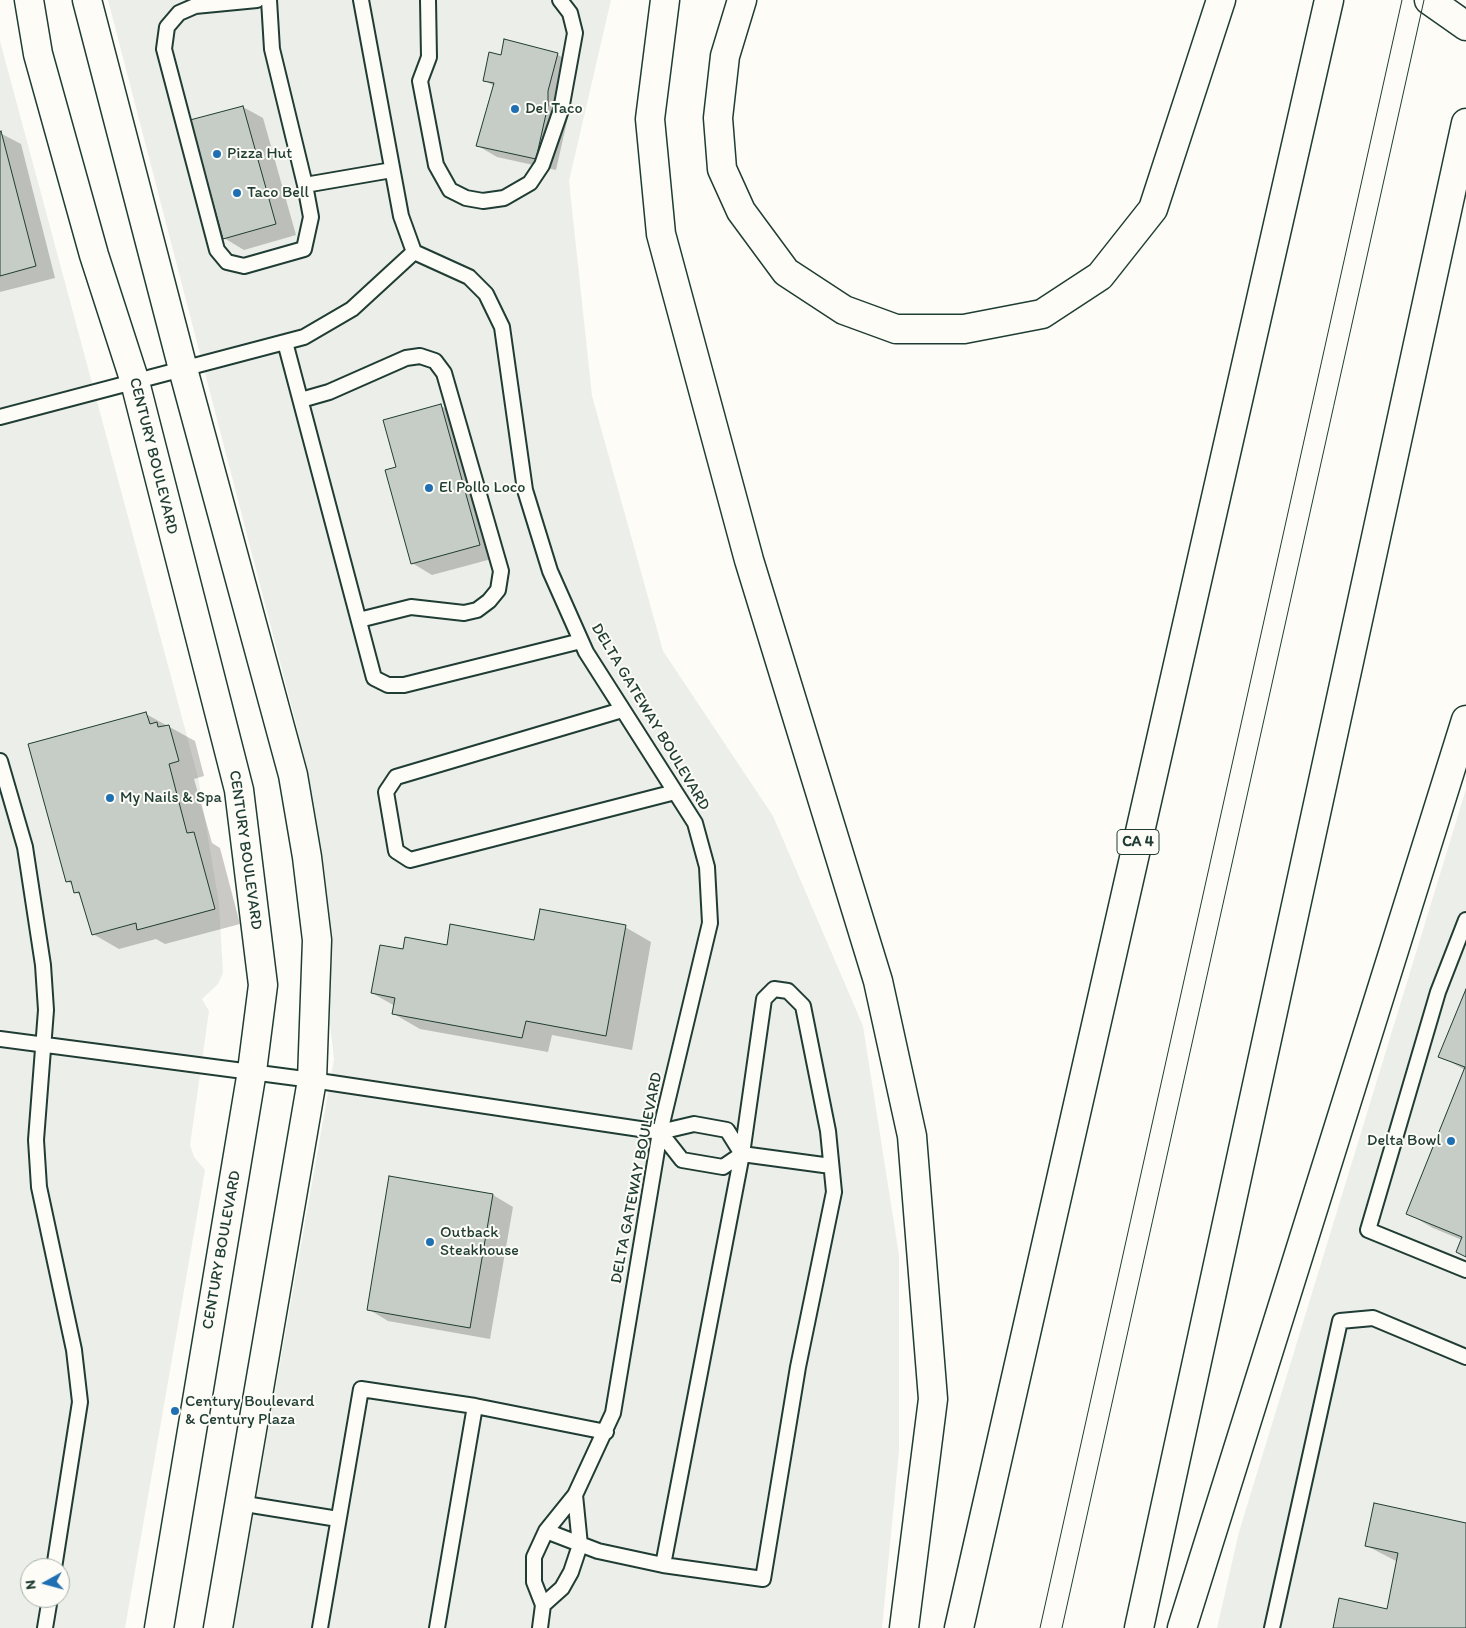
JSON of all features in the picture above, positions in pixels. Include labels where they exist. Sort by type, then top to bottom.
[{"type":"main road","name":"CENTURY BOULEVARD","points":[[29,0],[38,54],[94,255],[135,382],[239,790],[263,985],[252,1071],[159,1628]]},
{"type":"main road","points":[[87,0],[182,369],[293,775],[307,857],[317,940],[312,1080],[218,1628]]},
{"type":"main road","points":[[665,0],[650,119],[662,234],[749,560],[878,982],[912,1136],[933,1399],[904,1628]]},
{"type":"main road","points":[[742,0],[725,56],[718,118],[722,169],[741,211],[786,272],[844,310],[896,329],[964,329],[1042,314],[1100,276],[1153,209],[1221,0]]},
{"type":"main road","name":"CA 4","points":[[959,1628],[1329,0]]},
{"type":"main road","points":[[1429,0],[1466,26]]},
{"type":"main road","points":[[1139,1628],[1466,123]]},
{"type":"main road","points":[[1182,1628],[1466,720]]},
{"type":"lane","points":[[257,0],[195,6],[179,13],[167,26],[164,49],[217,250],[227,262],[244,266],[304,249],[311,217],[272,49],[269,0]]},
{"type":"lane","points":[[0,417],[304,337],[352,309],[414,252],[401,216],[361,0]]},
{"type":"lane","points":[[428,0],[429,57],[420,81],[436,165],[450,190],[466,198],[483,201],[504,198],[530,183],[542,165],[561,110],[575,32],[570,13],[560,0]]},
{"type":"lane","points":[[305,185],[392,170]]},
{"type":"lane","name":"DELTA GATEWAY BOULEVARD","points":[[414,252],[470,277],[486,294],[502,327],[525,490],[550,571],[581,641],[622,710],[695,823],[707,867],[710,923],[660,1132],[613,1413],[606,1432],[575,1495],[546,1531],[534,1557],[534,1582],[543,1604],[540,1628]]},
{"type":"lane","points":[[285,342],[374,678],[388,685],[404,685],[581,641]]},
{"type":"lane","points":[[301,400],[329,392],[406,358],[420,356],[435,361],[444,373],[501,571],[498,590],[490,601],[478,610],[464,613],[411,607],[358,620]]},
{"type":"lane","points":[[622,710],[396,777],[386,792],[396,851],[410,860],[675,792]]},
{"type":"lane","points":[[0,761],[25,847],[42,965],[46,1010],[45,1044],[36,1140],[39,1187],[74,1350],[80,1402],[56,1558]]},
{"type":"lane","points":[[1466,920],[1438,992],[1368,1230],[1466,1270]]},
{"type":"lane","points":[[546,1531],[598,1551],[663,1565],[763,1579],[798,1367],[834,1192],[828,1131],[803,1006],[788,991],[774,989],[764,999],[742,1154],[663,1565]]},
{"type":"lane","points":[[0,1038],[252,1071],[660,1132],[694,1124],[727,1130],[742,1154]]},
{"type":"lane","points":[[660,1132],[682,1160],[723,1167],[742,1154],[831,1166]]},
{"type":"lane","points":[[1272,1628],[1340,1321],[1373,1318],[1466,1357]]},
{"type":"lane","points":[[320,1628],[361,1389],[476,1406],[606,1432]]},
{"type":"lane","points":[[437,1628],[476,1406]]},
{"type":"lane","points":[[543,1604],[562,1588],[571,1572],[580,1545],[575,1495]]},
{"type":"lane","points":[[239,1503],[338,1519]]},
{"type":"lane","points":[[45,1628],[48,1608]]},
{"type":"shaded area","points":[[108,0],[611,0],[569,181],[592,396],[663,651],[773,816],[863,1026],[899,1255],[899,1451],[882,1628],[233,1628],[334,1059],[297,727]]},
{"type":"shaded area","points":[[0,41],[198,777],[219,903],[223,973],[218,984],[202,999],[209,1011],[190,1145],[194,1157],[205,1170],[125,1628],[0,1628]]},
{"type":"shaded area","points":[[1466,789],[1466,1628],[1217,1628],[1239,1532]]},
{"type":"building","points":[[504,39],[558,53],[548,91],[548,105],[536,159],[476,146],[494,83],[483,81],[489,52],[501,55]]},
{"type":"building","points":[[243,106],[276,224],[223,239],[190,120]]},
{"type":"building","points":[[0,132],[36,266],[0,276]]},
{"type":"building","points":[[441,404],[480,545],[411,564],[385,470],[396,467],[383,420]]},
{"type":"building","name":"My Nails & Spa","points":[[146,712],[150,724],[157,722],[158,727],[169,725],[179,761],[169,764],[187,833],[194,832],[215,909],[137,930],[136,923],[92,935],[79,892],[74,893],[71,881],[66,882],[28,744]]},
{"type":"building","points":[[540,909],[626,925],[606,1036],[526,1021],[522,1038],[392,1014],[395,998],[371,993],[380,945],[403,949],[405,937],[447,945],[450,924],[534,940]]},
{"type":"building","name":"Delta Bowl","points":[[1466,989],[1466,1257],[1456,1252],[1462,1237],[1406,1214],[1465,1067],[1438,1057]]},
{"type":"building","points":[[389,1176],[493,1194],[470,1328],[367,1310]]},
{"type":"building","points":[[1374,1503],[1466,1523],[1466,1628],[1333,1628],[1339,1598],[1387,1609],[1398,1553],[1365,1546]]},
{"type":"tram line","points":[[1040,1628],[1402,0]]},
{"type":"tram line","points":[[1062,1628],[1424,0]]},
{"type":"place","name":"Del Taco","points":[[515,109]]},
{"type":"place","name":"Pizza Hut","points":[[217,154]]},
{"type":"place","name":"Taco Bell","points":[[237,193]]},
{"type":"place","name":"El Pollo Loco","points":[[429,488]]},
{"type":"place","name":"My Nails & Spa","points":[[110,798]]},
{"type":"place","name":"Delta Bowl","points":[[1451,1141]]},
{"type":"place","name":"Outback Steakhouse","points":[[430,1242]]},
{"type":"place","name":"Century Boulevard & Century Plaza","points":[[175,1411]]}]
